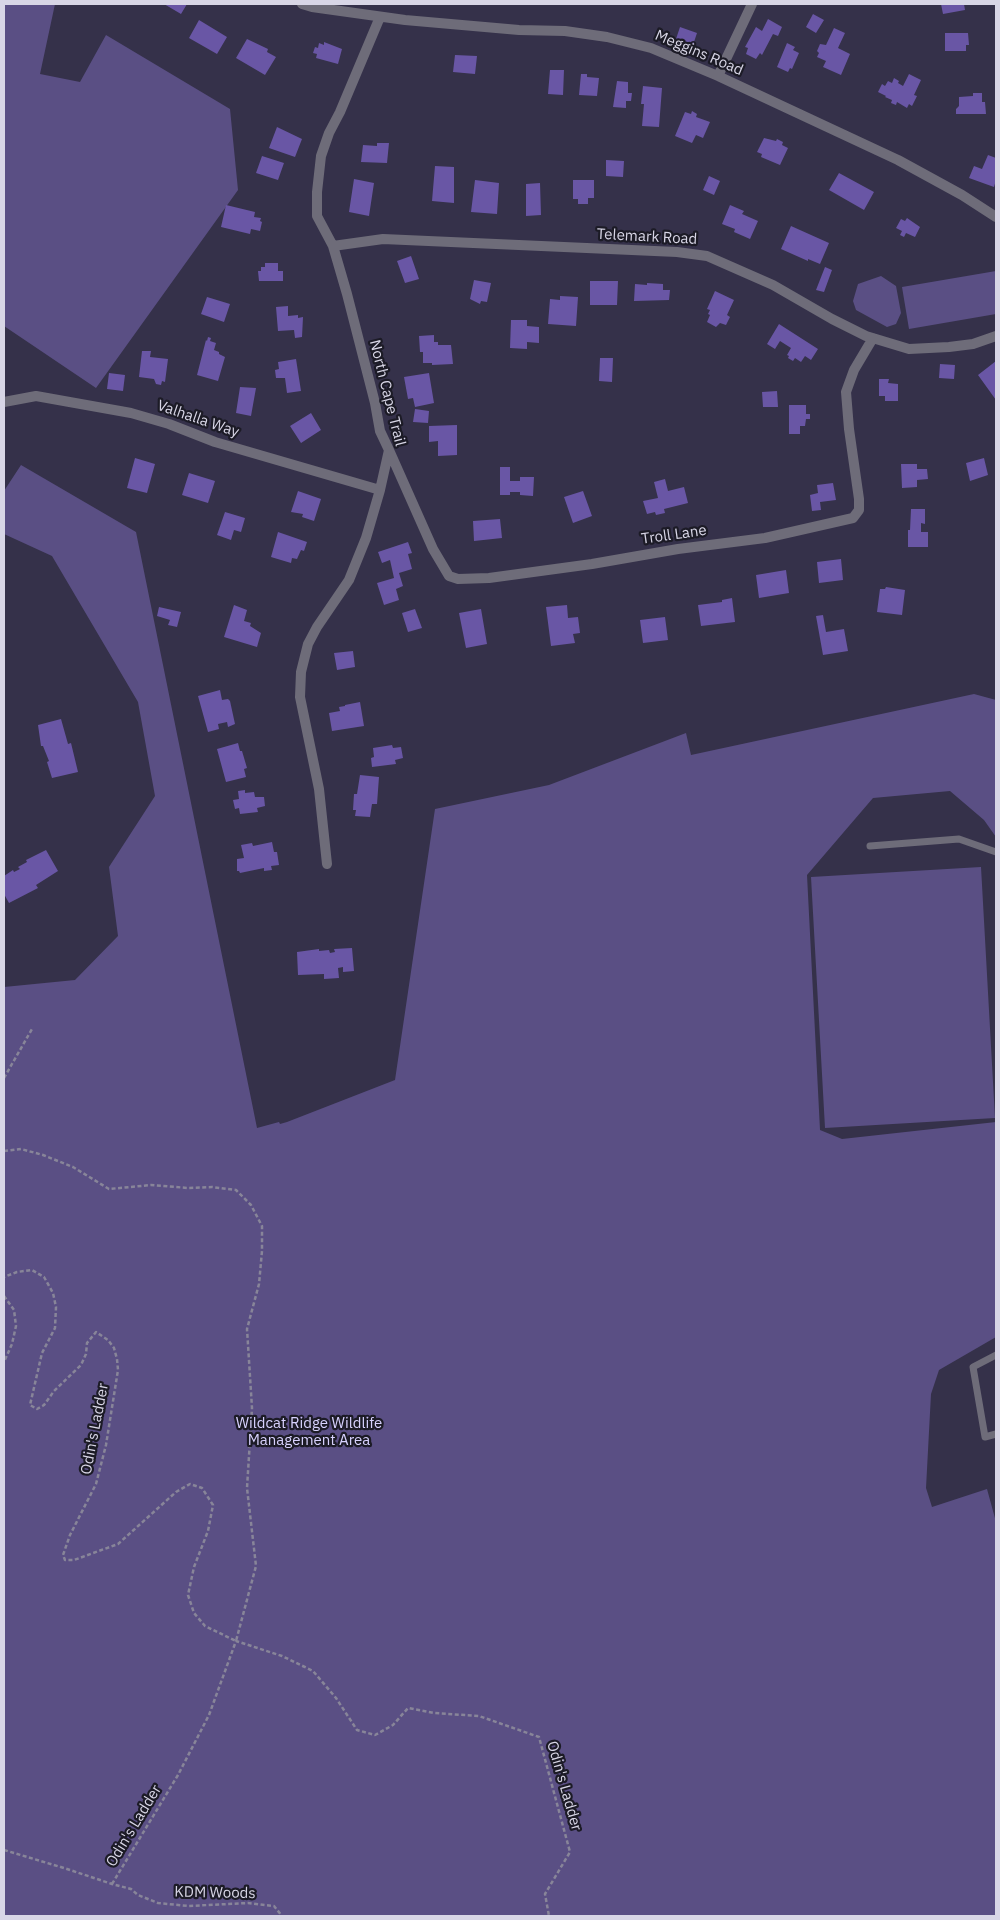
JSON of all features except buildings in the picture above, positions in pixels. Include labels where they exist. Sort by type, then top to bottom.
[{"type":"street","name":"Meggins Road","points":[[302,4],[405,20],[519,30],[565,31],[607,37],[651,48],[718,76],[898,160],[962,195],[996,217]]},
{"type":"street","points":[[718,76],[752,4]]},
{"type":"street","name":"North Cape Trail","points":[[328,864],[319,790],[300,697],[301,672],[308,644],[317,627],[349,580],[366,538],[389,450],[380,431],[375,403],[333,246],[317,216],[317,192],[321,156],[329,133],[340,112],[380,17]]},
{"type":"street","name":"Telemark Road","points":[[333,246],[383,239],[677,252],[707,256],[772,285],[832,319],[873,338],[909,349],[973,344],[996,336]]},
{"type":"street","name":"Troll Lane","points":[[389,450],[434,549],[449,576],[458,579],[489,578],[592,564],[678,549],[765,538],[853,518],[859,510],[859,499],[846,392],[854,370],[873,338]]},
{"type":"street","name":"Valhalla Way","points":[[4,402],[36,396],[131,413],[168,424],[215,442],[380,490]]},
{"type":"lane","points":[[870,846],[959,839],[996,852]]},
{"type":"lane","points":[[996,1356],[973,1367],[985,1437],[996,1434]]},
{"type":"path","points":[[4,1078],[32,1029]]},
{"type":"path","points":[[4,1151],[21,1149],[43,1155],[73,1167],[109,1189],[151,1185],[188,1188],[212,1187],[236,1190],[251,1205],[262,1226],[259,1284],[247,1329],[252,1408],[247,1488],[256,1566],[236,1642]]},
{"type":"path","name":"Odin's Ladder","points":[[4,1278],[18,1272],[32,1270],[44,1277],[53,1293],[56,1307],[55,1328],[42,1353],[30,1404],[37,1409],[44,1405],[54,1391],[81,1364],[86,1354],[87,1343],[96,1332],[108,1340],[114,1348],[117,1359],[116,1380],[106,1446],[96,1484],[70,1535],[63,1555],[65,1560],[74,1560],[118,1544],[137,1529],[176,1492],[190,1484],[202,1488],[213,1504],[208,1531],[194,1567],[188,1595],[194,1613],[205,1626],[236,1642],[282,1656],[313,1671],[336,1698],[357,1730],[375,1735],[393,1725],[408,1708],[434,1713],[478,1716],[539,1737],[570,1852],[546,1894],[549,1916]]},
{"type":"path","points":[[4,1296],[14,1310],[16,1326],[12,1344],[4,1362]]},
{"type":"path","name":"Odin's Ladder","points":[[112,1884],[178,1775],[209,1715],[236,1642]]},
{"type":"path","name":"KDM Woods","points":[[4,1850],[131,1889],[138,1895],[158,1902],[189,1906],[248,1903],[274,1906],[282,1916]]},
{"type":"green space","points":[[4,4],[55,4],[40,74],[80,82],[106,35],[230,109],[238,190],[96,388],[4,326]]},
{"type":"green space","points":[[996,271],[996,314],[909,329],[902,287]]},
{"type":"green space","points":[[881,276],[896,286],[901,313],[896,324],[887,327],[856,310],[853,301],[858,284]]},
{"type":"green space","name":"Wildcat Ridge Wildlife Management Area","points":[[21,465],[136,532],[257,1128],[279,1122],[280,1124],[287,1122],[395,1080],[435,809],[549,785],[686,733],[691,755],[974,694],[996,700],[996,837],[984,820],[950,791],[873,798],[807,875],[820,1130],[842,1139],[996,1122],[996,1337],[939,1370],[931,1394],[926,1488],[932,1507],[987,1489],[996,1522],[996,1916],[4,1916],[4,987],[75,980],[118,936],[109,867],[155,796],[138,702],[52,556],[4,534],[4,491]]},
{"type":"green space","points":[[981,867],[995,1118],[825,1128],[811,877]]}]
